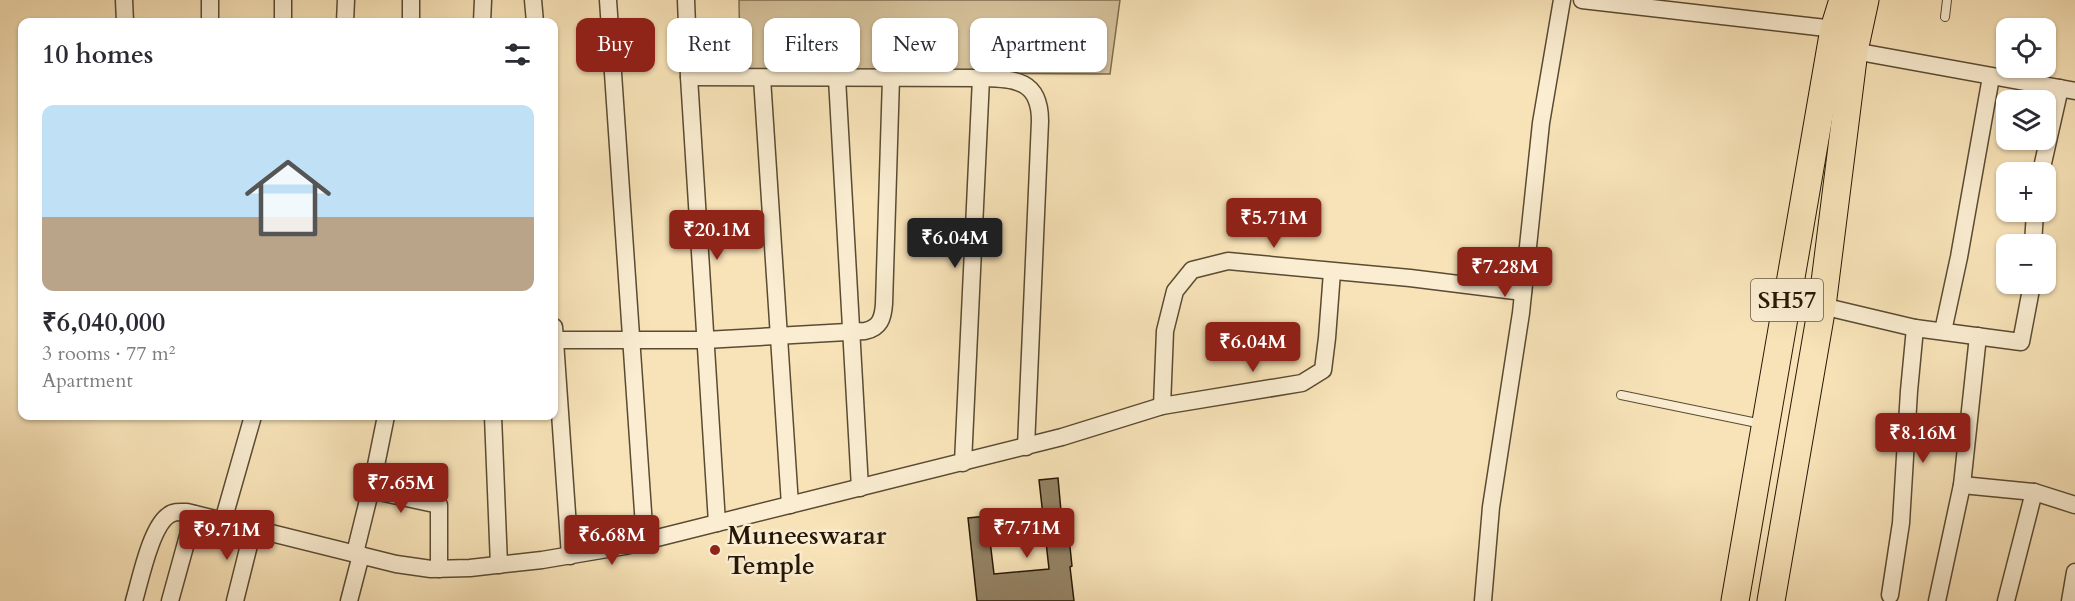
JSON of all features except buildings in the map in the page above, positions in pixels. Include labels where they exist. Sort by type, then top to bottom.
[{"type":"main road","name":"SH57","points":[[1771,601],[1822,306],[1848,37],[1843,0]]},
{"type":"main road","name":"SH57","points":[[1735,601],[1765,425],[1848,37],[1865,0]]},
{"type":"street","points":[[124,0],[125,18]]},
{"type":"street","points":[[210,0],[210,18]]},
{"type":"street","points":[[283,0],[283,18]]},
{"type":"street","points":[[345,18],[346,0]]},
{"type":"street","points":[[411,0],[411,18]]},
{"type":"street","points":[[482,18],[483,0]]},
{"type":"street","points":[[533,0],[535,18]]},
{"type":"street","points":[[608,0],[645,541]]},
{"type":"street","points":[[686,0],[688,77],[717,523]]},
{"type":"street","points":[[1483,601],[1491,507],[1523,292],[1541,123],[1562,0]]},
{"type":"street","points":[[1582,0],[1848,37],[1991,77],[2068,89],[2044,162]]},
{"type":"street","points":[[688,77],[1010,79],[1025,84],[1036,96],[1040,112],[1026,447]]},
{"type":"street","points":[[1943,331],[1959,257],[1991,77]]},
{"type":"street","points":[[762,78],[790,505]]},
{"type":"street","points":[[837,78],[860,488]]},
{"type":"street","points":[[558,340],[705,340],[865,331],[876,327],[883,313],[891,78]]},
{"type":"street","points":[[963,463],[981,78]]},
{"type":"street","points":[[928,230],[974,231]]},
{"type":"street","points":[[1162,406],[1165,331],[1174,291],[1192,270],[1228,261],[1410,278],[1523,292]]},
{"type":"street","points":[[134,601],[151,543],[162,522],[168,515],[176,512],[194,514],[416,567],[439,569],[499,565],[645,541],[1026,447],[1162,406],[1302,384],[1323,370],[1332,272]]},
{"type":"street","points":[[1822,306],[1915,328],[2021,342],[2030,294]]},
{"type":"street","points":[[1890,595],[1901,522],[1915,328]]},
{"type":"street","points":[[1937,601],[1962,484],[1978,336]]},
{"type":"street","points":[[558,394],[570,555]]},
{"type":"street","points":[[224,521],[252,420]]},
{"type":"street","points":[[349,601],[385,420]]},
{"type":"street","points":[[493,420],[499,565]]},
{"type":"street","points":[[1962,484],[2034,492],[2075,505]]},
{"type":"street","points":[[370,490],[439,505],[439,569]]},
{"type":"street","points":[[2006,601],[2034,492]]},
{"type":"street","points":[[170,601],[194,514]]},
{"type":"street","points":[[235,601],[253,529]]},
{"type":"street","points":[[2070,601],[2075,572]]},
{"type":"lane","points":[[1946,17],[1947,0]]},
{"type":"lane","points":[[1621,394],[1765,425]]},
{"type":"shaded area","points":[[739,0],[1120,0],[1110,74],[740,72],[752,72],[752,18],[739,18]]},
{"type":"place","name":"Muneeswarar Temple","points":[[715,550]]}]
